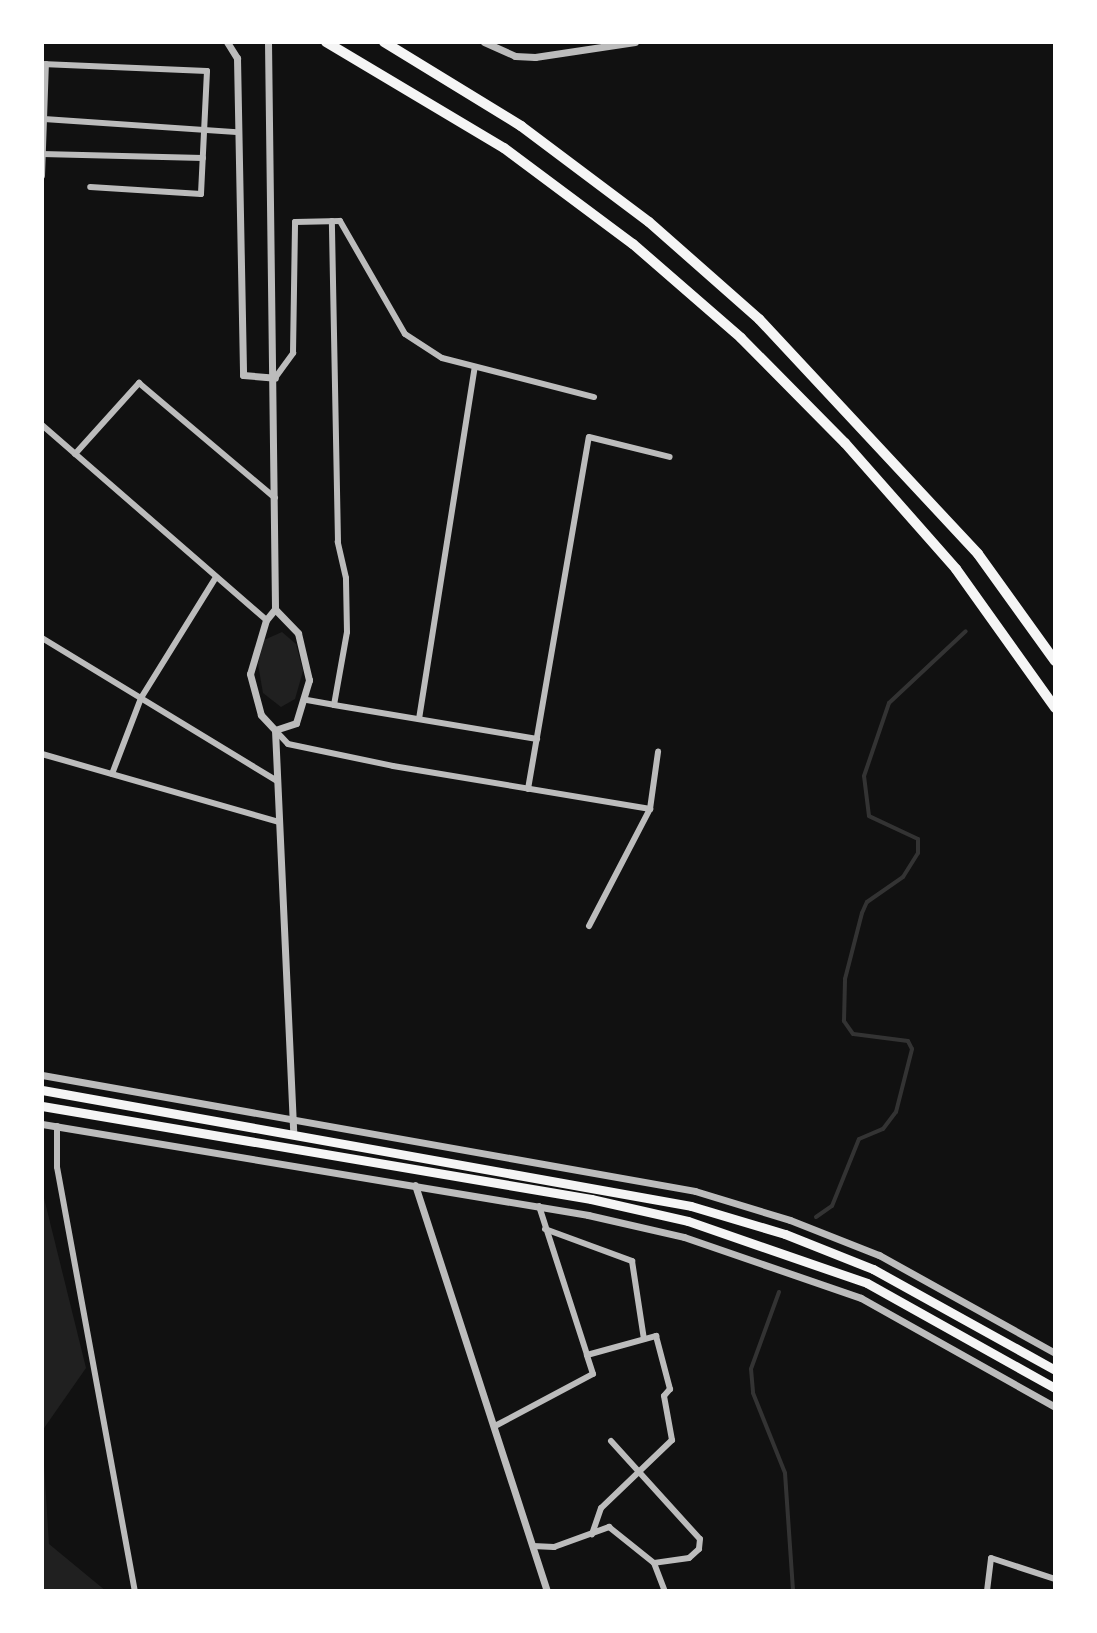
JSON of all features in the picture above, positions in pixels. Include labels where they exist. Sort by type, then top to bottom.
[{"type":"highway","points":[[326,42],[504,148],[633,244],[741,338],[845,443],[956,569],[1055,708]]},
{"type":"highway","points":[[384,42],[521,126],[649,222],[759,319],[978,554],[1055,661]]},
{"type":"main road","points":[[42,1090],[608,1188],[785,1234],[934,1299],[1055,1370]]},
{"type":"main road","points":[[42,1106],[577,1196],[688,1221],[867,1283],[1055,1388]]},
{"type":"street","points":[[227,42],[237,58],[243,375],[275,378]]},
{"type":"street","points":[[268,42],[275,378],[275,609],[266,620],[250,674],[261,715],[288,744],[650,809]]},
{"type":"street","points":[[484,42],[515,56],[535,57],[635,42]]},
{"type":"street","points":[[42,176],[44,64],[207,71],[201,194],[90,187]]},
{"type":"street","points":[[44,119],[237,132]]},
{"type":"street","points":[[42,154],[203,158]]},
{"type":"street","points":[[332,221],[338,542],[346,578],[347,632],[334,705]]},
{"type":"street","points":[[275,378],[293,353],[295,222],[340,221],[405,334],[442,358],[594,397]]},
{"type":"street","points":[[419,719],[475,367]]},
{"type":"street","points":[[75,454],[139,383],[275,498]]},
{"type":"street","points":[[42,425],[266,620]]},
{"type":"street","points":[[528,789],[589,437],[670,457]]},
{"type":"street","points":[[112,774],[141,698],[216,577]]},
{"type":"street","points":[[275,609],[298,633],[306,656],[307,700],[296,723],[275,730]]},
{"type":"street","points":[[42,638],[277,781]]},
{"type":"street","points":[[307,700],[537,739]]},
{"type":"street","points":[[275,730],[293,1133]]},
{"type":"street","points":[[589,926],[650,809],[658,752]]},
{"type":"street","points":[[42,754],[279,822]]},
{"type":"street","points":[[42,1075],[597,1170],[763,1212],[889,1260],[1055,1353]]},
{"type":"street","points":[[42,1124],[539,1206],[684,1237],[789,1270],[908,1322],[1055,1407]]},
{"type":"street","points":[[57,1126],[57,1167],[135,1591]]},
{"type":"street","points":[[415,1185],[547,1591]]},
{"type":"street","points":[[495,1426],[593,1374],[539,1206]]},
{"type":"street","points":[[545,1229],[632,1261],[644,1339]]},
{"type":"street","points":[[587,1355],[656,1336],[670,1389],[664,1396],[672,1440],[601,1508],[592,1534]]},
{"type":"street","points":[[611,1441],[700,1539],[699,1549],[689,1558],[654,1563]]},
{"type":"street","points":[[533,1546],[543,1549],[609,1527],[654,1563],[665,1591]]},
{"type":"street","points":[[987,1591],[991,1558],[1055,1579]]},
{"type":"shaded area","points":[[282,632],[296,644],[303,671],[295,699],[281,707],[263,693],[258,664],[264,640]]},
{"type":"shaded area","points":[[42,1190],[86,1368],[42,1431]]},
{"type":"shaded area","points":[[42,1433],[49,1544],[106,1591],[42,1591]]},
{"type":"waterway","points":[[816,1217],[832,1206],[859,1139],[883,1129],[896,1112],[912,1049],[908,1041],[853,1034],[844,1021],[845,979],[862,913],[867,902],[903,877],[918,853],[918,839],[869,816],[864,776],[889,703],[966,631]]},
{"type":"waterway","points":[[779,1292],[751,1369],[753,1393],[785,1473],[793,1591]]}]
